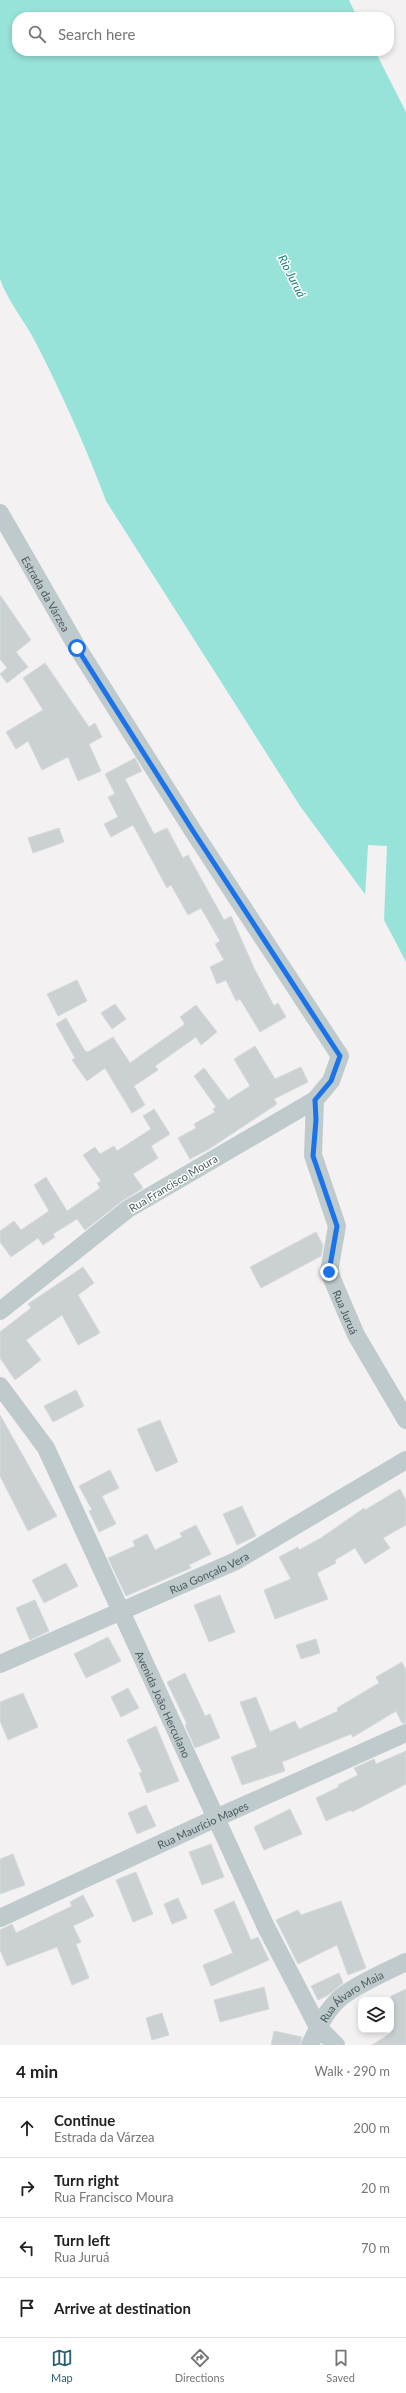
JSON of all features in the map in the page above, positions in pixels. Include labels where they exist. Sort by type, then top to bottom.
[{"type":"street","name":"Estrada da Várzea","points":[[0,513],[77,648],[193,831],[340,1056]]},
{"type":"street","name":"Rua Francisco Moura","points":[[0,1311],[128,1209],[315,1100],[331,1081],[340,1056]]},
{"type":"street","name":"Rua Juruá","points":[[315,1100],[316,1120],[313,1156],[337,1226],[329,1272],[356,1335],[406,1420]]},
{"type":"street","name":"Avenida João Herculano","points":[[0,1386],[46,1448],[266,1927],[318,2027],[336,2045]]},
{"type":"street","name":"Rua Gonçalo Vera","points":[[0,1664],[236,1561],[406,1460]]},
{"type":"street","name":"Rua Maurício Mapes","points":[[0,1918],[216,1818],[406,1733]]},
{"type":"street","name":"Rua Álvaro Maia","points":[[310,2045],[318,2027],[336,2001],[380,1974],[406,1962]]},
{"type":"water","name":"Rio Juruá","points":[[0,0],[349,0],[355,12],[12,12],[12,56],[378,56],[406,112],[406,962],[384,920],[300,806],[106,501],[82,441],[55,382],[32,335],[12,304],[0,279]]},
{"type":"pier","points":[[368,845],[387,846],[384,921],[381,920],[365,897]]},
{"type":"building","points":[[0,595],[31,640],[16,652],[28,667],[7,683],[0,674],[7,668],[0,659]]},
{"type":"building","points":[[45,663],[89,727],[95,723],[102,737],[89,744],[101,771],[78,781],[68,757],[42,770],[28,741],[16,749],[6,732],[43,710],[23,678]]},
{"type":"building","points":[[135,758],[142,771],[125,779],[154,834],[167,828],[183,858],[188,855],[224,920],[231,916],[254,968],[274,1006],[278,1003],[286,1017],[260,1032],[240,999],[236,1001],[226,980],[217,984],[210,967],[224,960],[215,944],[220,941],[201,908],[188,915],[171,885],[167,888],[133,825],[111,837],[104,824],[118,817],[108,797],[115,794],[105,774]]},
{"type":"building","points":[[59,828],[64,842],[33,853],[28,838]]},
{"type":"building","points":[[77,980],[87,1001],[58,1016],[47,994]]},
{"type":"building","points":[[115,1004],[126,1019],[112,1029],[101,1013]]},
{"type":"building","points":[[196,1005],[217,1032],[201,1045],[196,1037],[155,1066],[158,1070],[134,1086],[145,1105],[132,1113],[105,1068],[87,1081],[72,1060],[75,1058],[56,1024],[66,1018],[85,1051],[88,1052],[113,1037],[130,1063],[185,1024],[180,1017]]},
{"type":"building","points":[[255,1046],[275,1079],[301,1067],[308,1082],[274,1099],[277,1104],[209,1149],[190,1159],[178,1138],[196,1128],[194,1124],[215,1112],[213,1109],[216,1107],[194,1076],[204,1068],[228,1100],[250,1086],[234,1059]]},
{"type":"building","points":[[154,1109],[170,1134],[151,1146],[158,1158],[133,1174],[143,1188],[122,1201],[85,1230],[77,1219],[53,1234],[55,1237],[43,1245],[38,1238],[11,1257],[0,1242],[0,1231],[14,1221],[21,1230],[49,1211],[34,1185],[46,1177],[67,1211],[100,1188],[97,1183],[101,1181],[83,1155],[95,1147],[100,1154],[114,1146],[117,1151],[151,1129],[143,1116]]},
{"type":"building","points":[[316,1232],[323,1245],[321,1256],[261,1288],[250,1267]]},
{"type":"building","points":[[83,1267],[94,1283],[78,1295],[100,1333],[78,1345],[62,1315],[26,1340],[41,1360],[15,1380],[0,1358],[0,1332],[31,1308],[28,1304]]},
{"type":"building","points":[[76,1390],[84,1406],[53,1422],[44,1406]]},
{"type":"building","points":[[0,1415],[57,1516],[28,1531],[0,1476]]},
{"type":"building","points":[[160,1420],[178,1462],[156,1472],[137,1429]]},
{"type":"building","points":[[110,1470],[119,1488],[102,1496],[116,1524],[99,1532],[89,1511],[92,1510],[79,1486]]},
{"type":"building","points":[[400,1489],[406,1500],[406,1525],[383,1538],[390,1548],[365,1564],[355,1548],[335,1560],[336,1563],[317,1573],[328,1599],[275,1619],[264,1590],[291,1579],[279,1557],[298,1547],[299,1550],[321,1538],[364,1508],[365,1510]]},
{"type":"building","points":[[242,1506],[256,1536],[237,1545],[223,1514]]},
{"type":"building","points":[[196,1525],[211,1554],[189,1565],[191,1568],[126,1596],[108,1558],[135,1546],[133,1541],[147,1534],[155,1550],[182,1537],[180,1533]]},
{"type":"building","points":[[66,1563],[78,1586],[44,1603],[32,1580]]},
{"type":"building","points":[[220,1595],[235,1632],[209,1642],[194,1605]]},
{"type":"building","points":[[35,1600],[49,1631],[30,1640],[16,1608]]},
{"type":"building","points":[[108,1637],[121,1661],[86,1678],[74,1654]]},
{"type":"building","points":[[316,1639],[320,1653],[301,1659],[296,1645]]},
{"type":"building","points":[[402,1662],[406,1670],[406,1723],[402,1723],[396,1711],[353,1737],[351,1734],[282,1762],[285,1771],[242,1785],[231,1757],[257,1747],[240,1702],[256,1697],[270,1732],[295,1721],[299,1729],[338,1711],[337,1708],[379,1683],[376,1677]]},
{"type":"building","points":[[185,1673],[205,1716],[210,1714],[220,1738],[195,1748],[185,1725],[187,1724],[167,1682]]},
{"type":"building","points":[[128,1688],[139,1708],[121,1717],[111,1697]]},
{"type":"building","points":[[23,1693],[38,1727],[8,1740],[0,1721],[0,1702]]},
{"type":"building","points":[[156,1726],[179,1781],[147,1793],[139,1773],[142,1772],[127,1740]]},
{"type":"building","points":[[406,1751],[406,1784],[352,1812],[351,1810],[326,1821],[316,1798],[339,1787],[338,1785],[358,1775],[354,1768],[374,1759],[376,1764]]},
{"type":"building","points":[[146,1805],[156,1826],[137,1834],[128,1813]]},
{"type":"building","points":[[290,1809],[302,1834],[264,1850],[254,1827]]},
{"type":"building","points":[[211,1844],[224,1877],[202,1885],[189,1852]]},
{"type":"building","points":[[13,1854],[25,1885],[0,1894],[0,1859]]},
{"type":"building","points":[[136,1872],[153,1914],[133,1922],[116,1880]]},
{"type":"building","points":[[83,1895],[94,1916],[73,1926],[81,1942],[76,1944],[89,1978],[72,1985],[57,1947],[7,1966],[0,1950],[0,1930],[12,1924],[16,1933],[72,1906],[70,1902]]},
{"type":"building","points":[[178,1898],[187,1918],[172,1924],[164,1904]]},
{"type":"building","points":[[234,1901],[251,1940],[258,1937],[269,1960],[211,1986],[203,1965],[233,1953],[214,1910]]},
{"type":"building","points":[[341,1901],[366,1968],[348,1975],[337,1945],[298,1964],[276,1920],[298,1910],[301,1915]]},
{"type":"building","points":[[339,1973],[343,1983],[328,1995],[318,2000],[311,1986]]},
{"type":"building","points":[[264,1987],[269,2009],[220,2022],[214,2000]]},
{"type":"building","points":[[406,1989],[406,2045],[372,2045],[391,2033],[394,2033],[394,1997],[391,1996]]},
{"type":"building","points":[[162,2013],[169,2035],[152,2040],[146,2018]]},
{"type":"building","points":[[274,2031],[302,2037],[300,2045],[271,2045]]},
{"type":"route","points":[[77,648],[193,831],[340,1056],[331,1081],[315,1100],[316,1120],[313,1156],[337,1226],[329,1272]]}]
